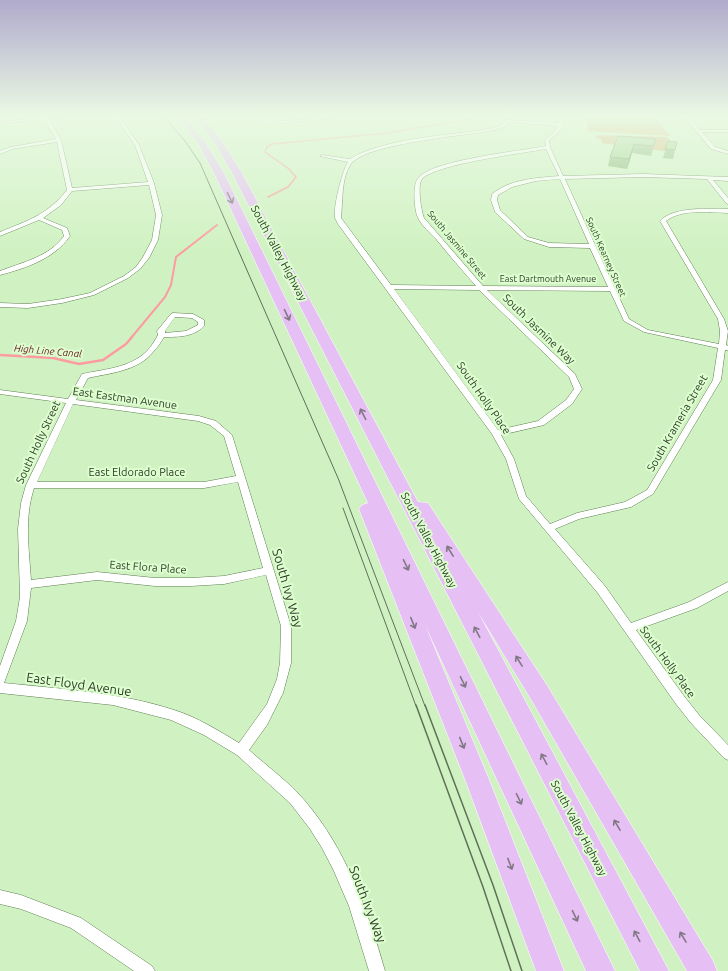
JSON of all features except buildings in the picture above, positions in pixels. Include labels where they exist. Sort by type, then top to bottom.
[{"type":"highway","name":"South Valley Highway","points":[[211,160],[219,173],[601,971]]},
{"type":"highway","name":"South Valley Highway","points":[[229,160],[655,971]]},
{"type":"highway","points":[[317,378],[401,594],[478,782],[550,971]]},
{"type":"highway","points":[[381,449],[432,520],[540,694],[703,971]]},
{"type":"street","points":[[63,160],[70,190]]},
{"type":"street","points":[[0,305],[28,306],[62,301],[92,294],[118,282],[138,268],[146,258],[155,240],[159,221],[159,215],[151,183],[143,160]]},
{"type":"street","points":[[347,160],[351,161]]},
{"type":"street","name":"South Jasmine Street","points":[[474,160],[442,166],[425,174],[419,179],[418,212],[421,218],[481,288]]},
{"type":"street","name":"South Kearney Street","points":[[553,160],[610,289],[626,320],[634,326],[658,334],[724,347]]},
{"type":"street","name":"South Holly Place","points":[[351,161],[345,170],[338,218],[341,224],[389,287],[496,434],[510,459],[522,497],[601,589],[695,719],[728,754]]},
{"type":"street","points":[[591,246],[549,245],[531,241],[522,235],[496,209],[494,197],[501,188],[560,177],[708,177],[728,179]]},
{"type":"street","points":[[708,177],[728,202]]},
{"type":"street","points":[[0,234],[39,218],[59,204],[70,190],[151,183]]},
{"type":"street","name":"South Krameria Street","points":[[549,528],[577,516],[628,506],[650,492],[717,380],[724,347],[724,331],[721,319],[663,221],[667,217],[674,215],[700,211],[728,211]]},
{"type":"street","points":[[0,273],[39,259],[59,248],[67,236],[65,229],[39,218]]},
{"type":"street","name":"East Dartmouth Avenue","points":[[389,287],[610,289]]},
{"type":"street","name":"South Jasmine Way","points":[[481,288],[572,376],[578,389],[569,402],[541,423],[496,434]]},
{"type":"street","name":"South Holly Street","points":[[0,680],[19,631],[26,585],[21,532],[24,509],[30,485],[70,401],[85,376],[122,368],[136,363],[150,352],[162,335],[161,331],[173,315],[193,316],[202,321],[201,326],[192,332],[175,335],[162,335]]},
{"type":"street","name":"East Eastman Avenue","points":[[0,392],[199,419],[213,423],[220,428]]},
{"type":"street","name":"South Ivy Way","points":[[220,428],[228,435],[242,478],[268,571],[286,626],[288,646],[286,666],[281,688],[273,706],[241,751],[281,786],[301,807],[318,832],[350,887],[369,942],[377,971]]},
{"type":"street","name":"East Eldorado Place","points":[[30,485],[116,484],[173,486],[204,484],[242,478]]},
{"type":"street","name":"East Flora Place","points":[[26,585],[97,576],[155,582],[191,582],[224,580],[268,571]]},
{"type":"street","points":[[628,628],[693,605],[728,586]]},
{"type":"street","name":"East Floyd Avenue","points":[[0,688],[113,700],[173,715],[208,731],[241,751]]},
{"type":"street","points":[[0,897],[21,902],[76,923],[147,971]]},
{"type":"waterway","name":"High Line Canal","points":[[268,197],[288,187],[296,177],[289,169],[277,160]]},
{"type":"waterway","name":"High Line Canal","points":[[131,338],[165,297],[171,285],[176,257],[217,225]]},
{"type":"waterway","name":"High Line Canal","points":[[0,355],[53,358],[79,364],[103,360],[126,344],[132,337]]},
{"type":"tram line","points":[[198,160],[338,478],[425,706]]},
{"type":"tram line","points":[[343,508],[416,706]]},
{"type":"tram line","points":[[416,705],[483,887],[511,971]]},
{"type":"tram line","points":[[425,705],[493,885],[522,971]]}]
